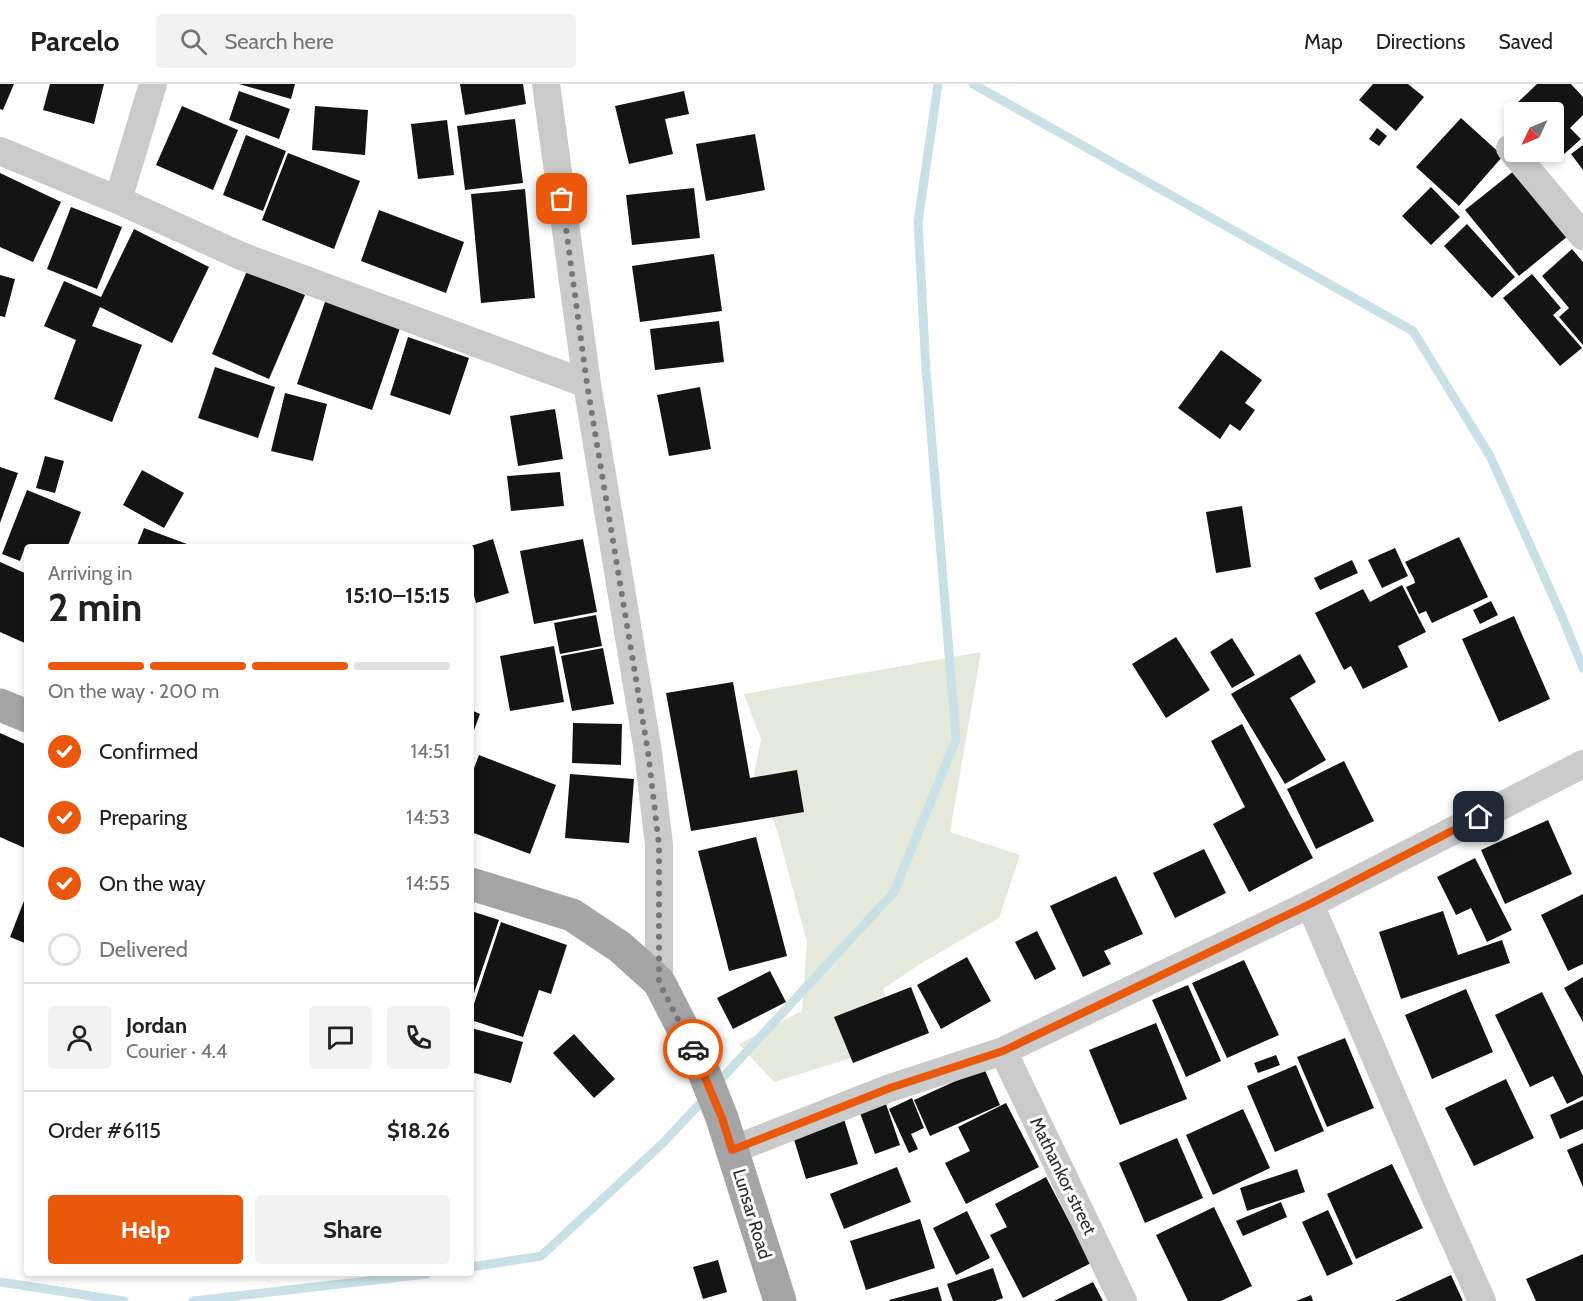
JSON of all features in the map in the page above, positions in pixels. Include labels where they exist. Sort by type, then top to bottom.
[{"type":"main road","points":[[0,705],[24,715]]},
{"type":"main road","points":[[474,885],[572,915],[620,947],[659,982]]},
{"type":"main road","name":"Lunsar Road","points":[[659,982],[699,1060],[722,1118],[780,1301]]},
{"type":"street","points":[[118,200],[153,84]]},
{"type":"street","points":[[546,84],[587,384],[648,752],[659,845],[659,982]]},
{"type":"street","points":[[0,151],[118,200],[241,256],[587,384]]},
{"type":"street","points":[[1522,162],[1583,236]]},
{"type":"street","points":[[732,1150],[890,1088],[1003,1051],[1310,904],[1583,764]]},
{"type":"street","points":[[1310,904],[1482,1301]]},
{"type":"street","name":"Mathankor street","points":[[1003,1051],[1123,1301]]},
{"type":"shaded area","points":[[981,652],[950,832],[1020,855],[999,918],[920,964],[883,989],[902,1042],[774,1082],[739,1044],[802,1011],[807,942],[777,830],[754,774],[761,739],[744,694]]},
{"type":"building","points":[[0,84],[14,84],[3,110],[0,109]]},
{"type":"building","points":[[50,84],[104,84],[94,124],[43,110]]},
{"type":"building","points":[[239,84],[295,84],[291,99]]},
{"type":"building","points":[[460,84],[523,84],[526,104],[465,115]]},
{"type":"building","points":[[1373,84],[1408,84],[1424,97],[1396,131],[1359,100]]},
{"type":"building","points":[[1537,84],[1571,84],[1583,97],[1583,115],[1570,128],[1581,139],[1564,154],[1564,102],[1518,102]]},
{"type":"building","points":[[239,91],[290,109],[279,139],[229,120]]},
{"type":"building","points":[[684,91],[689,114],[665,119],[673,154],[629,164],[615,106]]},
{"type":"building","points":[[182,106],[238,130],[213,190],[156,165]]},
{"type":"building","points":[[315,106],[368,110],[365,155],[312,150]]},
{"type":"building","points":[[1461,118],[1503,156],[1459,206],[1416,167]]},
{"type":"building","points":[[515,119],[523,183],[465,190],[457,126]]},
{"type":"building","points":[[447,120],[454,175],[418,179],[411,124]]},
{"type":"building","points":[[1377,128],[1387,136],[1379,146],[1369,139]]},
{"type":"building","points":[[755,134],[765,190],[706,201],[696,144]]},
{"type":"building","points":[[246,135],[286,151],[263,211],[223,195]]},
{"type":"building","points":[[1583,145],[1583,170],[1571,154]]},
{"type":"building","points":[[288,153],[360,181],[334,249],[262,220]]},
{"type":"building","points":[[1515,170],[1568,236],[1519,276],[1465,210]]},
{"type":"building","points":[[0,173],[61,202],[33,262],[0,247]]},
{"type":"building","points":[[1431,187],[1460,217],[1431,245],[1402,216]]},
{"type":"building","points":[[694,188],[700,238],[632,245],[626,195]]},
{"type":"building","points":[[525,189],[535,298],[481,303],[471,194]]},
{"type":"building","points":[[71,207],[122,227],[97,289],[47,269]]},
{"type":"building","points":[[379,210],[464,242],[446,293],[361,261]]},
{"type":"building","points":[[1467,224],[1515,277],[1492,298],[1444,246]]},
{"type":"building","points":[[134,229],[209,267],[172,343],[100,307],[92,326],[142,345],[112,422],[54,399],[76,340],[44,326],[64,281],[101,297]]},
{"type":"building","points":[[1572,249],[1583,262],[1583,345],[1559,317],[1569,308],[1542,276]]},
{"type":"building","points":[[714,254],[722,311],[640,322],[632,266]]},
{"type":"building","points":[[247,271],[305,295],[269,379],[212,354]]},
{"type":"building","points":[[1532,274],[1561,308],[1553,315],[1582,348],[1560,366],[1503,298]]},
{"type":"building","points":[[0,275],[15,279],[5,317],[0,316]]},
{"type":"building","points":[[326,299],[401,325],[372,410],[297,384]]},
{"type":"building","points":[[719,321],[724,362],[655,370],[650,329]]},
{"type":"building","points":[[408,337],[469,358],[450,415],[390,395]]},
{"type":"building","points":[[1221,350],[1262,380],[1245,403],[1255,410],[1240,431],[1230,424],[1220,439],[1178,408]]},
{"type":"building","points":[[215,367],[275,387],[258,438],[198,418]]},
{"type":"building","points":[[700,387],[711,449],[669,456],[657,395]]},
{"type":"building","points":[[285,393],[327,404],[313,461],[271,451]]},
{"type":"building","points":[[555,409],[563,459],[518,466],[510,416]]},
{"type":"building","points":[[45,456],[64,461],[55,493],[36,488]]},
{"type":"building","points":[[0,467],[18,473],[0,523]]},
{"type":"building","points":[[142,470],[184,493],[164,528],[123,505]]},
{"type":"building","points":[[560,472],[564,506],[511,511],[507,476]]},
{"type":"building","points":[[27,490],[81,512],[69,544],[24,544],[20,561],[2,554]]},
{"type":"building","points":[[1242,506],[1251,567],[1216,573],[1206,512]]},
{"type":"building","points":[[144,528],[187,544],[138,544]]},
{"type":"building","points":[[1459,537],[1488,597],[1432,623],[1426,611],[1419,614],[1406,587],[1415,583],[1405,562]]},
{"type":"building","points":[[493,539],[509,593],[476,603],[474,545]]},
{"type":"building","points":[[583,539],[597,612],[534,624],[520,551]]},
{"type":"building","points":[[1395,548],[1408,576],[1382,588],[1368,560]]},
{"type":"building","points":[[1352,560],[1358,573],[1320,590],[1314,578]]},
{"type":"building","points":[[0,562],[24,573],[24,643],[0,632]]},
{"type":"building","points":[[1402,585],[1426,632],[1398,646],[1408,667],[1363,689],[1351,666],[1344,670],[1315,613],[1363,589],[1370,602]]},
{"type":"building","points":[[1491,601],[1498,615],[1480,624],[1473,610]]},
{"type":"building","points":[[596,615],[602,646],[560,654],[554,623]]},
{"type":"building","points":[[1514,616],[1550,699],[1499,722],[1462,639]]},
{"type":"building","points":[[1176,637],[1210,690],[1166,718],[1132,664]]},
{"type":"building","points":[[1232,638],[1255,675],[1232,688],[1210,652]]},
{"type":"building","points":[[554,646],[564,702],[510,711],[500,656]]},
{"type":"building","points":[[603,648],[614,704],[572,711],[561,656]]},
{"type":"building","points":[[1300,654],[1316,682],[1290,698],[1326,760],[1285,784],[1231,694]]},
{"type":"building","points":[[733,682],[750,778],[797,770],[804,812],[691,831],[666,693]]},
{"type":"building","points":[[474,711],[480,714],[474,730]]},
{"type":"building","points":[[573,723],[622,724],[621,765],[572,763]]},
{"type":"building","points":[[1242,724],[1313,858],[1249,892],[1213,824],[1245,807],[1211,741]]},
{"type":"building","points":[[0,733],[24,744],[24,848],[0,837]]},
{"type":"building","points":[[479,755],[556,785],[530,854],[474,833],[474,768]]},
{"type":"building","points":[[1344,761],[1374,821],[1316,849],[1287,789]]},
{"type":"building","points":[[570,774],[634,779],[629,843],[565,838]]},
{"type":"building","points":[[1548,820],[1572,874],[1505,904],[1481,850]]},
{"type":"building","points":[[756,837],[787,956],[729,971],[698,851]]},
{"type":"building","points":[[1204,849],[1226,893],[1175,918],[1153,873]]},
{"type":"building","points":[[1475,858],[1512,930],[1487,942],[1471,908],[1456,915],[1437,877]]},
{"type":"building","points":[[1116,876],[1143,934],[1104,951],[1111,964],[1083,977],[1050,906]]},
{"type":"building","points":[[1583,894],[1583,964],[1568,971],[1541,915]]},
{"type":"building","points":[[24,901],[24,943],[10,937]]},
{"type":"building","points":[[1443,911],[1458,955],[1502,940],[1510,963],[1401,999],[1379,932]]},
{"type":"building","points":[[474,912],[499,920],[474,993]]},
{"type":"building","points":[[501,922],[567,945],[551,994],[539,990],[523,1037],[474,1021],[474,1004]]},
{"type":"building","points":[[1037,931],[1056,969],[1035,980],[1015,942]]},
{"type":"building","points":[[967,957],[991,1001],[941,1029],[917,985]]},
{"type":"building","points":[[1244,960],[1279,1035],[1227,1058],[1192,983]]},
{"type":"building","points":[[770,971],[786,1002],[733,1029],[717,998]]},
{"type":"building","points":[[1583,977],[1583,1022],[1564,988]]},
{"type":"building","points":[[1188,985],[1221,1061],[1186,1077],[1152,1000]]},
{"type":"building","points":[[911,987],[929,1033],[853,1063],[834,1017]]},
{"type":"building","points":[[1466,989],[1493,1052],[1432,1079],[1405,1015]]},
{"type":"building","points":[[1542,992],[1583,1076],[1583,1096],[1567,1104],[1553,1076],[1530,1087],[1495,1015]]},
{"type":"building","points":[[1156,1023],[1187,1099],[1120,1125],[1089,1050]]},
{"type":"building","points":[[474,1029],[523,1042],[511,1083],[474,1073]]},
{"type":"building","points":[[574,1034],[615,1079],[594,1098],[553,1053]]},
{"type":"building","points":[[1345,1038],[1374,1108],[1327,1127],[1297,1057]]},
{"type":"building","points":[[1276,1055],[1280,1065],[1258,1073],[1254,1063]]},
{"type":"building","points":[[1296,1065],[1324,1131],[1275,1152],[1247,1086]]},
{"type":"building","points":[[984,1068],[1000,1105],[930,1136],[914,1100]]},
{"type":"building","points":[[1506,1079],[1534,1138],[1474,1166],[1445,1108]]},
{"type":"building","points":[[912,1098],[924,1128],[911,1134],[918,1149],[909,1153],[889,1109]]},
{"type":"building","points":[[1583,1100],[1583,1129],[1560,1139],[1550,1115]]},
{"type":"building","points":[[1006,1103],[1039,1167],[966,1204],[945,1163],[970,1151],[958,1127]]},
{"type":"building","points":[[886,1104],[900,1145],[875,1154],[860,1113]]},
{"type":"building","points":[[1243,1109],[1270,1168],[1213,1195],[1186,1135]]},
{"type":"building","points":[[844,1119],[858,1164],[806,1179],[792,1133]]},
{"type":"building","points":[[1177,1138],[1203,1198],[1145,1223],[1119,1163]]},
{"type":"building","points":[[1583,1143],[1583,1187],[1567,1150]]},
{"type":"building","points":[[1392,1164],[1423,1228],[1356,1259],[1327,1194]]},
{"type":"building","points":[[897,1167],[911,1202],[844,1229],[830,1194]]},
{"type":"building","points":[[1297,1169],[1305,1192],[1247,1211],[1240,1188]]},
{"type":"building","points":[[1046,1177],[1091,1263],[1023,1298],[990,1235],[1007,1227],[995,1204]]},
{"type":"building","points":[[1281,1202],[1287,1217],[1243,1236],[1236,1221]]},
{"type":"building","points":[[1214,1207],[1252,1286],[1221,1301],[1188,1301],[1156,1235]]},
{"type":"building","points":[[1328,1210],[1353,1264],[1327,1276],[1302,1222]]},
{"type":"building","points":[[967,1211],[990,1258],[956,1275],[933,1228]]},
{"type":"building","points":[[920,1219],[935,1268],[866,1290],[850,1241]]},
{"type":"building","points":[[1583,1254],[1583,1301],[1536,1301],[1526,1279]]},
{"type":"building","points":[[718,1260],[727,1292],[703,1299],[693,1267]]},
{"type":"building","points":[[993,1268],[1003,1298],[995,1301],[953,1301],[947,1284]]},
{"type":"building","points":[[1451,1275],[1463,1301],[1395,1301]]},
{"type":"building","points":[[1093,1282],[1103,1301],[1054,1301]]},
{"type":"building","points":[[938,1287],[942,1301],[889,1300]]},
{"type":"building","points":[[1311,1295],[1313,1301],[1296,1301]]},
{"type":"waterway","points":[[715,1086],[894,892],[956,739],[926,370],[918,222],[938,84]]},
{"type":"waterway","points":[[973,84],[1413,331],[1490,456],[1583,668]]},
{"type":"waterway","points":[[474,1267],[541,1256],[663,1143],[706,1097]]},
{"type":"waterway","points":[[193,1301],[410,1276]]},
{"type":"waterway","points":[[0,1282],[124,1301]]},
{"type":"way so far","points":[[562,199],[587,384],[648,752],[659,845],[659,982],[693,1049]]},
{"type":"route","points":[[693,1049],[722,1118],[732,1150],[890,1088],[1003,1051],[1310,904],[1479,817]]}]
